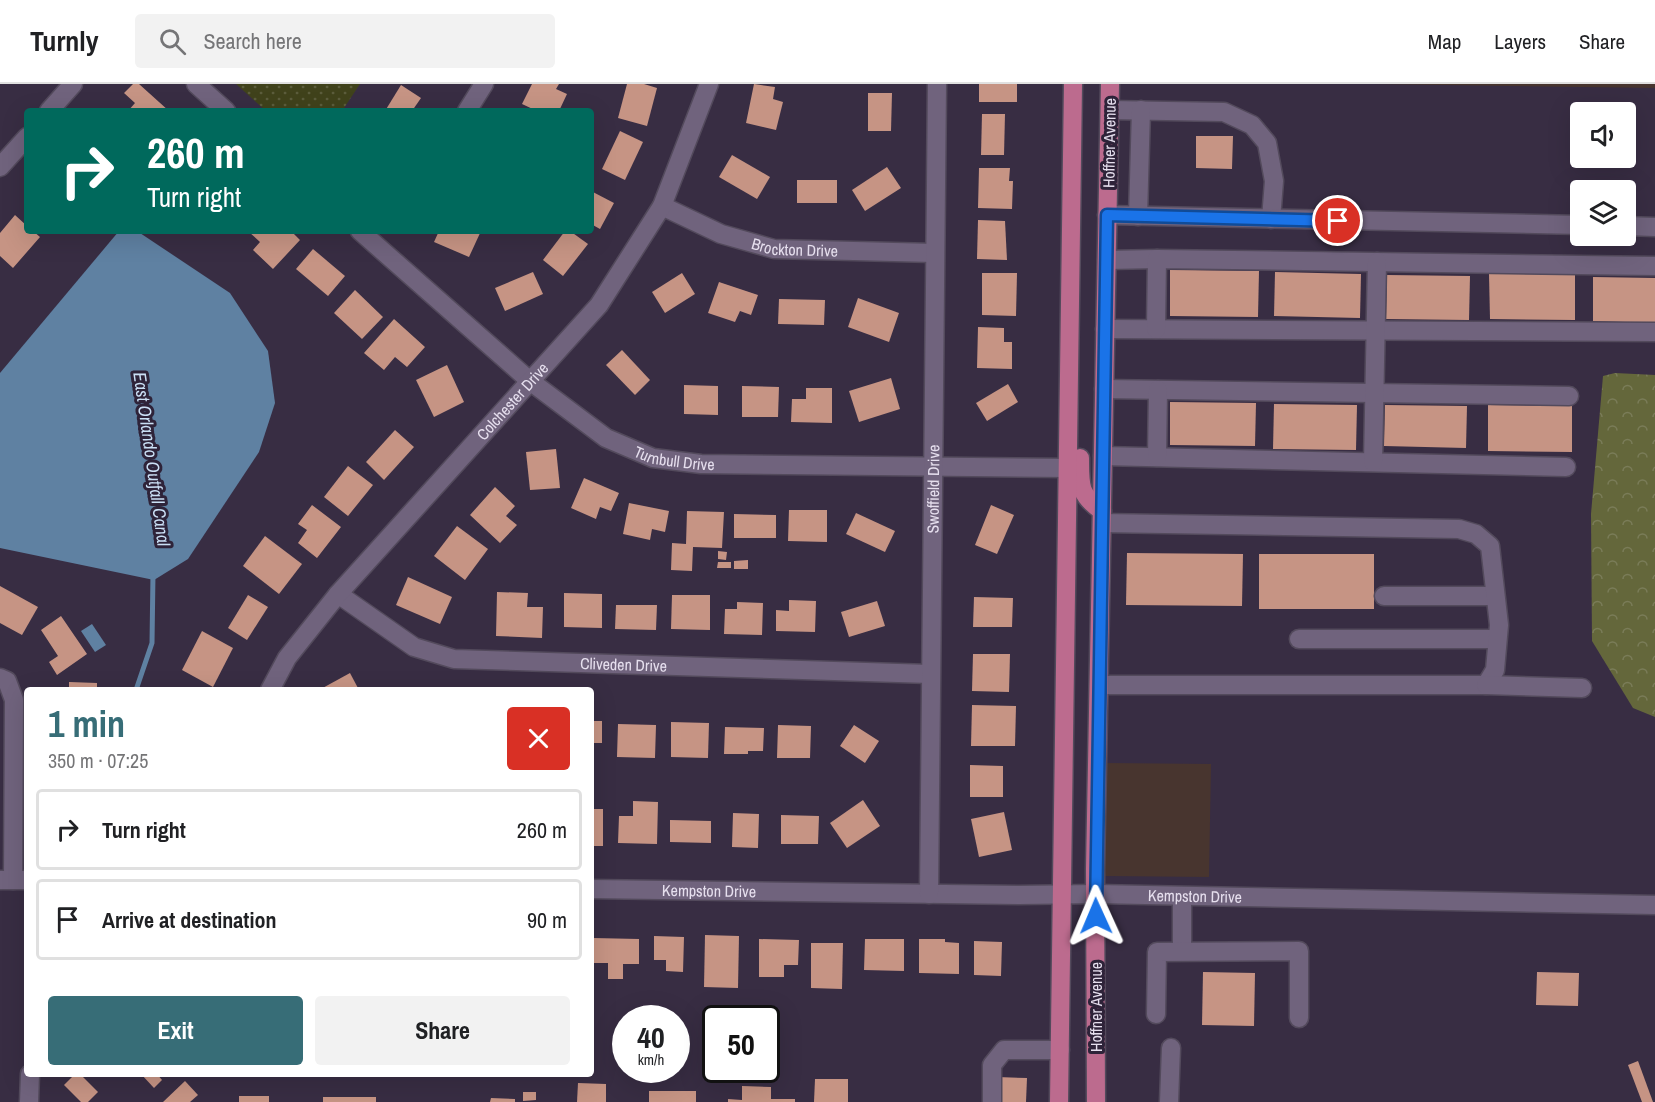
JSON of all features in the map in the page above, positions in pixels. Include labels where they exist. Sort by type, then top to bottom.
[{"type":"main road","points":[[1059,1102],[1073,84]]},
{"type":"main road","name":"Hoffner Avenue","points":[[1096,1102],[1096,894],[1110,84]]},
{"type":"main road","points":[[1071,268],[1083,290],[1080,482],[1088,501],[1102,517]]},
{"type":"street","points":[[52,108],[73,84]]},
{"type":"street","points":[[196,84],[223,108]]},
{"type":"street","points":[[469,108],[484,84]]},
{"type":"street","name":"Colchester Drive","points":[[272,687],[287,658],[338,594],[599,305],[662,206],[709,84]]},
{"type":"street","name":"Swoffield Drive","points":[[929,894],[937,84]]},
{"type":"street","points":[[1110,110],[1224,112],[1252,125],[1267,143],[1274,182],[1271,219]]},
{"type":"street","points":[[1138,216],[1141,110]]},
{"type":"street","points":[[0,167],[24,139]]},
{"type":"street","name":"Brockton Drive","points":[[662,206],[722,234],[774,249],[934,253]]},
{"type":"street","points":[[1107,215],[1570,225]]},
{"type":"street","points":[[1636,226],[1655,226]]},
{"type":"street","name":"Turnbull Drive","points":[[369,234],[530,381],[606,438],[653,458],[701,464],[1068,468]]},
{"type":"street","points":[[1107,260],[1655,266]]},
{"type":"street","points":[[1156,329],[1157,260]]},
{"type":"street","points":[[1373,462],[1377,262]]},
{"type":"street","points":[[1105,328],[1655,332]]},
{"type":"street","points":[[1104,389],[1569,396]]},
{"type":"street","points":[[1157,456],[1158,390]]},
{"type":"street","points":[[1103,456],[1566,466]]},
{"type":"street","points":[[1102,517],[1459,529],[1476,534],[1490,546],[1498,625],[1495,670],[1485,685]]},
{"type":"street","name":"Cliveden Drive","points":[[338,594],[414,647],[454,659],[930,674]]},
{"type":"street","points":[[1384,596],[1496,596]]},
{"type":"street","points":[[1299,639],[1497,639]]},
{"type":"street","points":[[0,678],[7,681],[14,700],[13,880]]},
{"type":"street","points":[[1099,685],[1485,685],[1582,688]]},
{"type":"street","name":"Kempston Drive","points":[[594,889],[1096,894],[1655,905]]},
{"type":"street","points":[[1182,897],[1182,951]]},
{"type":"street","points":[[1156,1014],[1157,951],[1299,951],[1299,1018]]},
{"type":"street","points":[[1169,1102],[1171,1048]]},
{"type":"street","points":[[992,1102],[992,1065],[1004,1050],[1060,1050]]},
{"type":"street","points":[[29,1102],[30,1077]]},
{"type":"shaded area","points":[[1374,84],[1655,84],[1655,88]]},
{"type":"shaded area","points":[[1106,763],[1211,764],[1209,877],[1105,876]]},
{"type":"green space","points":[[236,84],[360,84],[344,108],[263,108]]},
{"type":"green space","points":[[1615,373],[1655,375],[1655,717],[1633,708],[1592,641],[1591,514],[1603,376]]},
{"type":"water","points":[[116,234],[142,234],[230,293],[268,351],[275,403],[259,452],[188,559],[154,580],[0,548],[0,373]]},
{"type":"water","points":[[92,624],[106,645],[95,652],[81,631]]},
{"type":"building","points":[[133,84],[139,84],[166,108],[131,108],[135,103],[124,93]]},
{"type":"building","points":[[532,84],[559,84],[556,89],[567,94],[560,108],[531,108],[522,104]]},
{"type":"building","points":[[627,84],[644,84],[657,88],[647,126],[618,118]]},
{"type":"building","points":[[754,84],[775,87],[773,99],[783,102],[776,130],[746,123]]},
{"type":"building","points":[[979,84],[1017,84],[1017,102],[979,102]]},
{"type":"building","points":[[401,85],[421,98],[414,108],[387,108]]},
{"type":"building","points":[[868,93],[892,93],[891,131],[868,131]]},
{"type":"building","points":[[982,114],[1005,114],[1004,155],[981,155]]},
{"type":"building","points":[[620,131],[643,142],[625,180],[602,169]]},
{"type":"building","points":[[1196,136],[1233,136],[1232,169],[1196,168]]},
{"type":"building","points":[[732,155],[770,177],[757,199],[719,177]]},
{"type":"building","points":[[887,167],[901,188],[865,211],[852,190]]},
{"type":"building","points":[[979,168],[1010,168],[1009,181],[1013,181],[1012,209],[978,208]]},
{"type":"building","points":[[797,180],[837,180],[837,203],[797,203]]},
{"type":"building","points":[[594,193],[614,203],[600,229],[594,226]]},
{"type":"building","points":[[15,215],[24,223],[24,234],[36,234],[40,237],[13,268],[0,256],[0,233]]},
{"type":"building","points":[[978,220],[1005,221],[1007,260],[977,259]]},
{"type":"building","points":[[251,234],[294,234],[300,240],[273,269],[253,250],[260,242]]},
{"type":"building","points":[[438,234],[480,234],[469,257],[434,242]]},
{"type":"building","points":[[563,234],[574,234],[588,244],[563,276],[543,260]]},
{"type":"building","points":[[313,249],[345,276],[328,296],[296,269]]},
{"type":"building","points":[[1170,270],[1259,271],[1258,317],[1170,316]]},
{"type":"building","points":[[533,272],[543,294],[505,311],[495,288]]},
{"type":"building","points":[[1275,272],[1361,274],[1360,318],[1274,316]]},
{"type":"building","points":[[682,273],[695,294],[665,313],[652,292]]},
{"type":"building","points":[[982,273],[1017,273],[1016,316],[982,315]]},
{"type":"building","points":[[1489,274],[1575,274],[1575,320],[1490,319]]},
{"type":"building","points":[[1387,275],[1470,276],[1469,320],[1386,319]]},
{"type":"building","points":[[1593,277],[1655,278],[1655,323],[1593,321]]},
{"type":"building","points":[[719,282],[758,295],[751,315],[740,311],[735,322],[708,313]]},
{"type":"building","points":[[355,290],[383,317],[362,339],[334,313]]},
{"type":"building","points":[[858,298],[899,313],[889,342],[848,327]]},
{"type":"building","points":[[779,299],[825,300],[824,325],[778,324]]},
{"type":"building","points":[[394,319],[425,347],[407,367],[395,357],[384,370],[364,353]]},
{"type":"building","points":[[978,327],[1004,328],[1004,342],[1012,342],[1012,369],[977,368]]},
{"type":"building","points":[[622,350],[650,380],[635,395],[606,365]]},
{"type":"building","points":[[447,365],[464,402],[434,417],[416,380]]},
{"type":"building","points":[[891,378],[900,409],[859,422],[849,391]]},
{"type":"building","points":[[1008,384],[1018,402],[987,421],[976,403]]},
{"type":"building","points":[[684,385],[718,386],[718,415],[684,414]]},
{"type":"building","points":[[742,386],[779,387],[778,417],[742,417]]},
{"type":"building","points":[[806,388],[832,388],[832,423],[791,422],[792,399],[806,399]]},
{"type":"building","points":[[1170,402],[1256,403],[1255,446],[1170,445]]},
{"type":"building","points":[[1274,404],[1357,405],[1356,450],[1273,449]]},
{"type":"building","points":[[1385,405],[1467,406],[1466,448],[1384,446]]},
{"type":"building","points":[[1488,405],[1572,406],[1572,452],[1488,451]]},
{"type":"building","points":[[395,430],[414,447],[384,480],[366,462]]},
{"type":"building","points":[[556,449],[560,488],[530,490],[526,452]]},
{"type":"building","points":[[348,466],[373,485],[348,516],[324,497]]},
{"type":"building","points":[[584,478],[619,493],[611,511],[600,507],[596,519],[571,508]]},
{"type":"building","points":[[495,487],[515,506],[506,516],[517,525],[500,543],[470,515]]},
{"type":"building","points":[[629,503],[669,511],[665,532],[652,529],[650,540],[623,534]]},
{"type":"building","points":[[312,505],[341,527],[317,558],[298,543],[307,530],[298,524]]},
{"type":"building","points":[[991,505],[1014,515],[997,554],[975,545]]},
{"type":"building","points":[[789,510],[827,510],[827,542],[788,541]]},
{"type":"building","points":[[687,511],[724,512],[722,548],[693,547],[692,571],[671,570],[672,543],[686,544]]},
{"type":"building","points":[[856,513],[895,531],[885,552],[846,534]]},
{"type":"building","points":[[734,514],[776,515],[776,538],[734,538]]},
{"type":"building","points":[[457,526],[488,549],[465,580],[434,556]]},
{"type":"building","points":[[265,536],[302,564],[279,594],[243,566]]},
{"type":"building","points":[[718,551],[727,552],[726,560],[718,559]]},
{"type":"building","points":[[1127,553],[1243,554],[1242,606],[1126,605]]},
{"type":"building","points":[[1259,554],[1374,554],[1374,609],[1259,609]]},
{"type":"building","points":[[748,560],[748,569],[734,569],[734,561]]},
{"type":"building","points":[[718,562],[731,562],[731,568],[717,568]]},
{"type":"building","points":[[408,577],[452,597],[440,624],[396,605]]},
{"type":"building","points":[[0,586],[38,607],[22,635],[0,623]]},
{"type":"building","points":[[497,592],[528,593],[527,607],[543,607],[542,638],[496,636]]},
{"type":"building","points":[[564,593],[602,594],[602,628],[564,627]]},
{"type":"building","points":[[248,595],[268,607],[247,640],[228,628]]},
{"type":"building","points":[[672,595],[710,595],[710,630],[671,629]]},
{"type":"building","points":[[974,597],[1013,598],[1012,627],[973,627]]},
{"type":"building","points":[[789,600],[816,601],[815,632],[776,631],[776,610],[789,611]]},
{"type":"building","points":[[877,601],[885,626],[849,637],[841,612]]},
{"type":"building","points":[[737,602],[763,603],[762,635],[724,634],[725,609],[737,609]]},
{"type":"building","points":[[616,605],[657,605],[656,630],[615,629]]},
{"type":"building","points":[[61,616],[87,654],[57,675],[49,662],[58,656],[41,630]]},
{"type":"building","points":[[202,631],[233,648],[213,687],[182,670]]},
{"type":"building","points":[[973,654],[1010,654],[1009,692],[972,691]]},
{"type":"building","points":[[350,673],[357,687],[324,687]]},
{"type":"building","points":[[69,682],[97,683],[97,687],[69,687]]},
{"type":"building","points":[[972,705],[1016,706],[1015,746],[971,746]]},
{"type":"building","points":[[594,721],[602,721],[602,743],[594,743]]},
{"type":"building","points":[[671,722],[709,723],[708,758],[671,757]]},
{"type":"building","points":[[618,724],[656,725],[655,758],[617,757]]},
{"type":"building","points":[[778,725],[811,726],[810,758],[777,758]]},
{"type":"building","points":[[854,725],[879,741],[865,763],[840,746]]},
{"type":"building","points":[[725,727],[764,728],[763,751],[748,751],[748,754],[724,754]]},
{"type":"building","points":[[970,765],[1003,766],[1003,797],[970,797]]},
{"type":"building","points":[[863,800],[880,826],[847,848],[830,823]]},
{"type":"building","points":[[633,801],[658,802],[657,844],[618,843],[619,816],[633,816]]},
{"type":"building","points":[[594,809],[603,809],[603,846],[594,846]]},
{"type":"building","points":[[1004,812],[1012,850],[979,857],[971,819]]},
{"type":"building","points":[[733,813],[759,814],[758,848],[732,847]]},
{"type":"building","points":[[781,815],[819,816],[818,844],[781,844]]},
{"type":"building","points":[[670,820],[711,821],[711,843],[670,842]]},
{"type":"building","points":[[705,935],[739,936],[738,988],[704,987]]},
{"type":"building","points":[[654,936],[684,937],[683,972],[666,971],[666,960],[654,960]]},
{"type":"building","points":[[594,938],[639,939],[639,964],[623,964],[623,979],[608,979],[608,963],[594,963]]},
{"type":"building","points":[[759,939],[799,940],[798,965],[784,965],[784,977],[759,977]]},
{"type":"building","points":[[865,939],[904,939],[904,971],[864,970]]},
{"type":"building","points":[[919,939],[945,939],[945,942],[959,943],[959,974],[919,973]]},
{"type":"building","points":[[974,941],[1002,942],[1001,976],[974,975]]},
{"type":"building","points":[[811,943],[843,943],[842,989],[811,988]]},
{"type":"building","points":[[1203,972],[1255,973],[1254,1026],[1202,1025]]},
{"type":"building","points":[[1537,972],[1579,973],[1578,1006],[1536,1005]]},
{"type":"building","points":[[1638,1061],[1653,1102],[1642,1102],[1628,1065]]},
{"type":"building","points":[[72,1077],[83,1077],[98,1092],[88,1102],[81,1102],[64,1085]]},
{"type":"building","points":[[144,1077],[160,1077],[162,1080],[154,1088]]},
{"type":"building","points":[[997,1077],[1027,1078],[1026,1102],[997,1102]]},
{"type":"building","points":[[815,1079],[848,1079],[848,1102],[814,1102]]},
{"type":"building","points":[[185,1081],[198,1095],[190,1102],[163,1102]]},
{"type":"building","points":[[578,1083],[606,1084],[606,1102],[577,1102]]},
{"type":"building","points":[[742,1086],[771,1087],[771,1099],[795,1099],[795,1102],[728,1102],[728,1099],[742,1100]]},
{"type":"building","points":[[649,1091],[696,1091],[696,1102],[649,1102]]},
{"type":"building","points":[[523,1092],[536,1092],[536,1100],[523,1101]]},
{"type":"building","points":[[239,1096],[269,1096],[269,1102],[239,1102]]},
{"type":"building","points":[[323,1097],[376,1097],[376,1102],[323,1102]]},
{"type":"building","points":[[491,1098],[515,1099],[515,1102],[490,1102]]},
{"type":"waterway","name":"East Orlando Outfall Canal","points":[[137,687],[152,643],[153,574]]},
{"type":"route","points":[[1096,916],[1107,215],[1338,221]]}]
